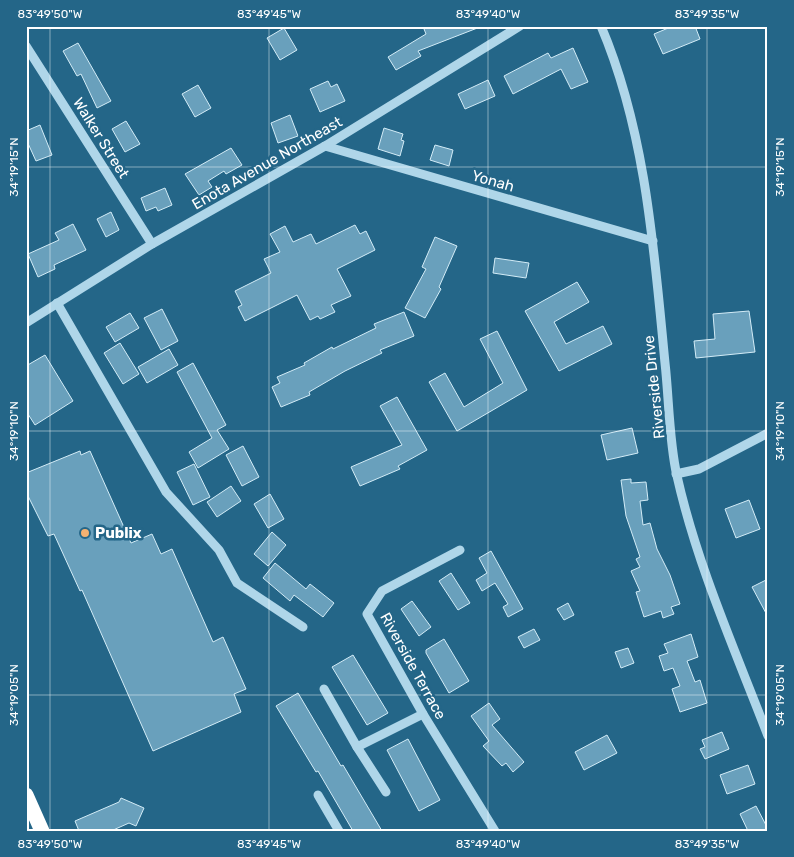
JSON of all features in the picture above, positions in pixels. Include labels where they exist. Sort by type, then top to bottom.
[{"type":"highway","points":[[26,795],[42,831]]},
{"type":"street","name":"Enota Avenue Northeast","points":[[26,323],[152,244],[325,146],[520,26]]},
{"type":"street","name":"Riverside Drive","points":[[602,26],[626,97],[653,241],[676,474],[701,564],[768,736]]},
{"type":"street","name":"Walker Street","points":[[26,46],[152,244]]},
{"type":"street","name":"Yonah","points":[[325,146],[653,241]]},
{"type":"street","points":[[58,303],[166,492],[219,550],[237,583],[303,627]]},
{"type":"street","points":[[676,474],[699,469],[768,433]]},
{"type":"street","name":"Riverside Terrace","points":[[460,550],[382,591],[367,614],[423,714],[495,831]]},
{"type":"street","points":[[324,690],[356,747],[386,792]]},
{"type":"street","points":[[356,747],[423,714]]},
{"type":"street","points":[[318,795],[339,831]]},
{"type":"building","points":[[431,26],[480,27],[418,51],[421,56],[396,70],[388,57],[426,34],[424,29]]},
{"type":"building","points":[[673,26],[695,26],[700,39],[663,54],[654,34]]},
{"type":"building","points":[[284,28],[297,50],[280,60],[267,38]]},
{"type":"building","points":[[78,43],[111,101],[97,108],[81,74],[77,76],[63,51]]},
{"type":"building","points":[[573,48],[588,82],[571,89],[561,69],[513,94],[504,76],[548,53],[551,58]]},
{"type":"building","points":[[488,80],[495,96],[465,109],[458,94]]},
{"type":"building","points":[[328,81],[331,87],[337,84],[345,101],[320,112],[310,89]]},
{"type":"building","points":[[198,85],[211,108],[195,117],[182,94]]},
{"type":"building","points":[[290,115],[298,136],[278,143],[271,123]]},
{"type":"building","points":[[126,121],[140,144],[125,152],[112,129]]},
{"type":"building","points":[[40,125],[52,155],[36,161],[26,139],[26,131]]},
{"type":"building","points":[[384,128],[403,134],[401,140],[404,141],[400,156],[378,149]]},
{"type":"building","points":[[435,145],[453,150],[449,166],[430,160]]},
{"type":"building","points":[[231,148],[242,165],[226,174],[224,171],[208,181],[212,187],[199,195],[185,174]]},
{"type":"building","points":[[165,188],[172,205],[158,211],[156,207],[146,211],[141,198]]},
{"type":"building","points":[[111,212],[119,230],[106,237],[97,219]]},
{"type":"building","points":[[73,224],[86,250],[54,265],[55,269],[38,277],[28,254],[59,240],[55,233]]},
{"type":"building","points":[[355,225],[360,234],[366,231],[375,250],[337,269],[351,296],[331,305],[335,312],[320,319],[318,316],[310,320],[297,295],[245,321],[238,307],[242,305],[235,291],[271,273],[264,259],[280,252],[270,234],[285,226],[293,242],[311,234],[316,244]]},
{"type":"building","points":[[435,237],[457,246],[439,287],[441,289],[425,318],[405,308],[426,269],[422,267]]},
{"type":"building","points":[[495,258],[529,263],[526,278],[493,273]]},
{"type":"building","points":[[577,282],[589,302],[554,322],[566,344],[603,326],[612,344],[559,371],[525,311]]},
{"type":"building","points":[[162,309],[178,341],[161,350],[144,318]]},
{"type":"building","points":[[749,311],[755,352],[696,358],[694,341],[715,339],[713,314]]},
{"type":"building","points":[[404,312],[414,336],[380,350],[382,353],[345,371],[309,392],[310,395],[281,407],[272,387],[280,383],[277,377],[305,365],[304,363],[332,347],[333,349],[376,328],[374,324]]},
{"type":"building","points":[[130,313],[139,328],[115,342],[106,327]]},
{"type":"building","points":[[497,331],[527,390],[457,431],[429,382],[445,373],[464,407],[503,383],[480,339]]},
{"type":"building","points":[[120,343],[139,374],[123,384],[104,353]]},
{"type":"building","points":[[169,349],[178,365],[147,383],[138,367]]},
{"type":"building","points":[[45,355],[73,401],[35,425],[26,411],[26,366]]},
{"type":"building","points":[[193,363],[226,425],[217,430],[229,449],[198,468],[189,452],[212,438],[177,372]]},
{"type":"building","points":[[397,397],[427,450],[398,466],[400,469],[360,486],[351,467],[402,445],[380,406]]},
{"type":"building","points":[[632,428],[638,453],[607,460],[601,435]]},
{"type":"building","points":[[243,446],[259,477],[242,486],[226,455]]},
{"type":"building","points":[[80,451],[81,455],[90,451],[131,543],[152,534],[161,554],[172,549],[213,642],[223,637],[246,689],[234,694],[241,712],[153,751],[82,590],[80,591],[54,534],[48,536],[26,492],[26,473]]},
{"type":"building","points":[[194,464],[210,497],[193,505],[177,472]]},
{"type":"building","points":[[631,479],[631,483],[646,482],[648,500],[640,501],[643,525],[650,523],[657,549],[670,575],[680,604],[671,607],[674,614],[663,618],[661,611],[644,617],[636,592],[640,591],[631,571],[640,567],[636,559],[640,557],[626,516],[621,480]]},
{"type":"building","points":[[231,486],[241,501],[217,517],[207,502]]},
{"type":"building","points":[[270,494],[284,519],[268,528],[254,504]]},
{"type":"building","points":[[749,500],[760,529],[736,538],[725,509]]},
{"type":"building","points":[[272,532],[286,545],[268,566],[254,554]]},
{"type":"building","points":[[491,551],[523,609],[508,617],[503,607],[508,604],[495,583],[482,591],[476,580],[487,573],[479,558]]},
{"type":"building","points":[[275,563],[306,589],[310,584],[334,603],[323,617],[294,595],[290,601],[263,578]]},
{"type":"building","points":[[451,573],[470,603],[458,610],[439,581]]},
{"type":"building","points":[[768,579],[768,617],[752,587]]},
{"type":"building","points":[[412,601],[431,627],[419,636],[401,609]]},
{"type":"building","points":[[568,603],[574,615],[564,620],[557,609]]},
{"type":"building","points":[[534,629],[540,640],[524,648],[518,637]]},
{"type":"building","points":[[691,634],[698,657],[687,661],[695,682],[700,680],[707,703],[680,712],[672,689],[680,686],[673,668],[664,671],[659,656],[668,653],[664,644]]},
{"type":"building","points":[[444,639],[469,681],[449,693],[426,653],[426,650]]},
{"type":"building","points":[[628,648],[634,663],[621,668],[615,652]]},
{"type":"building","points":[[353,655],[388,713],[367,725],[332,667]]},
{"type":"building","points":[[298,693],[382,831],[353,831],[318,771],[316,772],[276,706]]},
{"type":"building","points":[[489,703],[500,719],[492,725],[524,762],[513,772],[506,763],[502,766],[483,746],[489,741],[471,716]]},
{"type":"building","points":[[722,732],[729,749],[705,759],[700,749],[705,747],[702,740]]},
{"type":"building","points":[[607,735],[617,753],[584,770],[575,752]]},
{"type":"building","points":[[408,739],[440,800],[419,811],[387,750]]},
{"type":"building","points":[[748,765],[755,784],[727,794],[720,775]]},
{"type":"building","points":[[121,798],[144,808],[136,826],[129,823],[111,831],[79,831],[75,821],[119,802]]},
{"type":"building","points":[[756,806],[768,831],[748,831],[740,814]]},
{"type":"place","name":"Publix","points":[[85,533]]}]
